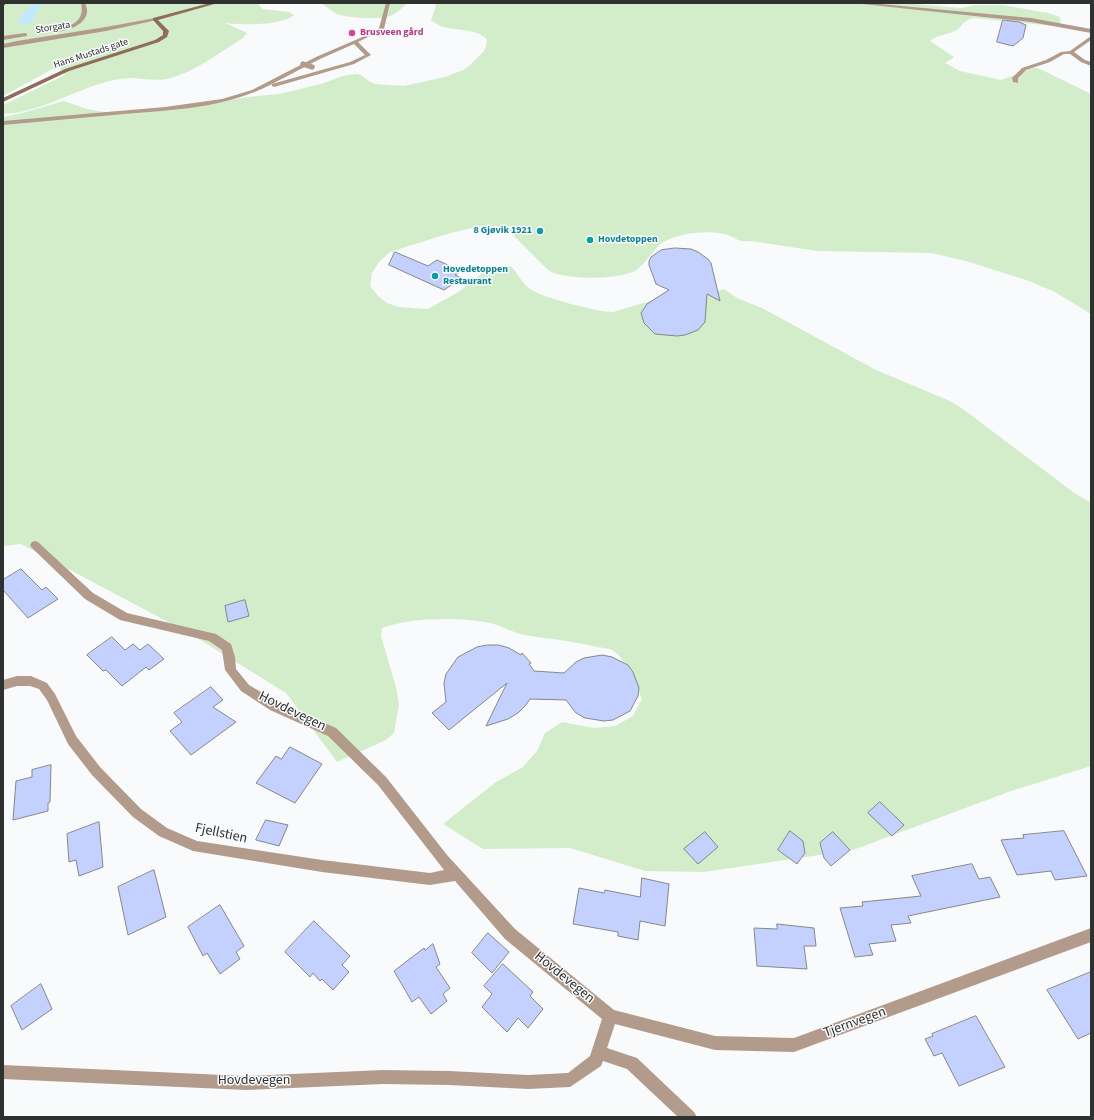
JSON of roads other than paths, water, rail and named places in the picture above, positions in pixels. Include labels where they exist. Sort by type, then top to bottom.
[{"type":"main road","points":[[155,19],[216,3]]},
{"type":"main road","name":"Hans Mustads gate","points":[[3,100],[44,80],[76,67],[157,41],[165,36],[166,31],[155,19]]},
{"type":"street","points":[[46,32],[70,27],[82,20],[85,13],[83,3]]},
{"type":"street","points":[[3,123],[196,105],[245,95],[264,87],[318,58],[381,29],[388,3]]},
{"type":"street","points":[[854,3],[898,5],[1031,20],[1091,31]]},
{"type":"street","name":"Storgata","points":[[3,46],[106,29],[155,19]]},
{"type":"street","points":[[3,38],[31,34]]},
{"type":"street","points":[[1016,82],[1015,78],[1024,69],[1048,61],[1063,53],[1071,52],[1091,38]]},
{"type":"street","points":[[264,87],[352,64],[368,55],[355,42]]},
{"type":"street","points":[[1071,52],[1091,64]]},
{"type":"street","points":[[303,64],[324,71]]},
{"type":"street","name":"Hovdevegen","points":[[3,1072],[246,1083],[384,1077],[449,1078],[528,1082],[570,1080],[596,1061],[610,1016],[510,934],[442,859],[382,781],[332,732],[274,706],[245,688],[230,670],[227,647],[212,637],[124,617],[89,596],[35,545]]},
{"type":"street","name":"Fjellstien","points":[[3,685],[17,681],[31,681],[43,686],[51,696],[72,740],[96,771],[137,813],[163,832],[197,847],[322,866],[430,879],[457,874]]},
{"type":"street","name":"Tjernvegen","points":[[610,1016],[714,1043],[794,1045],[1091,935]]},
{"type":"street","points":[[599,1052],[632,1063],[689,1117]]},
{"type":"water","points":[[34,3],[45,3],[39,8],[32,22],[25,25],[19,24],[19,20],[24,12]]},
{"type":"place","name":"Brusveen gård","points":[[352,33]]},
{"type":"place","name":"8 Gjøvik 1921","points":[[540,231]]},
{"type":"place","name":"Hovdetoppen","points":[[590,240]]},
{"type":"place","name":"Hovedetoppen Restaurant","points":[[435,276]]}]
